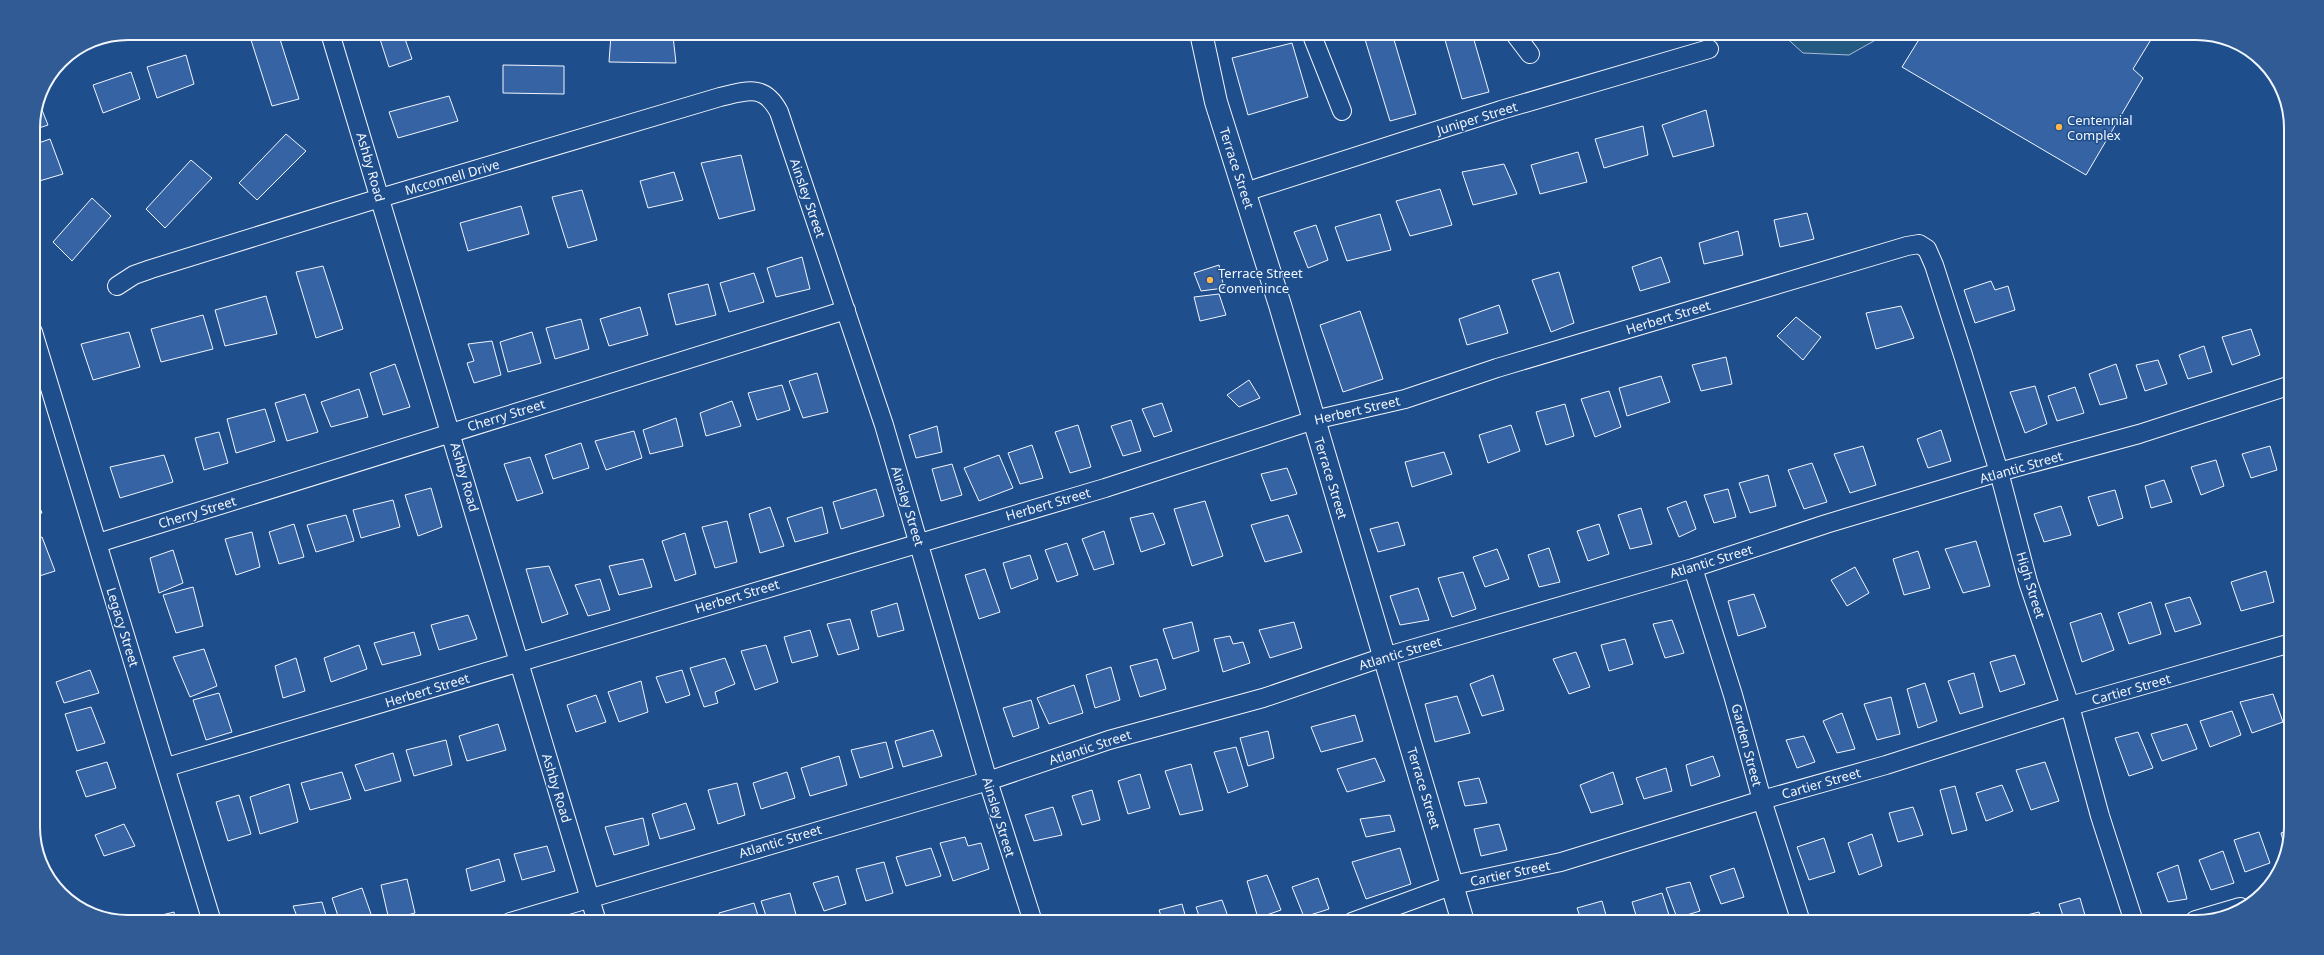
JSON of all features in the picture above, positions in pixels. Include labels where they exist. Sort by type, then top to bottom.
[{"type":"street","name":"Ashby Road","points":[[332,40],[452,432],[519,663],[595,915]]},
{"type":"street","name":"Terrace Street","points":[[1202,40],[1216,102],[1245,192],[1314,420],[1461,915]]},
{"type":"street","points":[[1314,40],[1342,111]]},
{"type":"street","points":[[1519,40],[1530,54]]},
{"type":"street","name":"Juniper Street","points":[[1245,192],[1501,110],[1710,49]]},
{"type":"street","name":"Mcconnell Drive","points":[[117,286],[134,275],[151,269],[380,198],[720,97],[751,90],[760,91],[767,97]]},
{"type":"street","name":"Ainsley Street","points":[[767,97],[774,103],[779,112],[846,310],[919,542],[988,781],[1031,915]]},
{"type":"street","name":"Herbert Street","points":[[166,767],[519,663],[919,542],[1105,488],[1314,420],[1405,399],[1497,368],[1907,246],[1919,244],[1927,249]]},
{"type":"street","name":"High Street","points":[[1927,249],[1934,265],[1999,472],[2028,582],[2070,706],[2100,816],[2132,915]]},
{"type":"street","name":"Cherry Street","points":[[98,543],[846,310]]},
{"type":"street","name":"Legacy Street","points":[[40,355],[210,915]]},
{"type":"street","name":"Atlantic Street","points":[[532,915],[988,781],[1109,740],[1263,698],[1384,657],[1693,568],[1826,524],[1999,472],[2139,434],[2284,387]]},
{"type":"street","name":"Garden Street","points":[[1693,568],[1733,695],[1762,800],[1799,915]]},
{"type":"street","name":"Cartier Street","points":[[1371,915],[1453,885],[1561,862],[1762,800],[1886,765],[2070,706],[2284,645]]},
{"type":"shaded area","points":[[1789,40],[1876,40],[1849,55],[1803,53]]},
{"type":"building","points":[[251,40],[280,40],[299,99],[272,106]]},
{"type":"building","points":[[380,40],[405,40],[412,59],[389,67]]},
{"type":"building","points":[[611,40],[673,40],[676,63],[609,62]]},
{"type":"building","points":[[1365,40],[1394,40],[1416,114],[1390,121]]},
{"type":"building","points":[[1445,40],[1474,40],[1489,92],[1462,99]]},
{"type":"building","name":"Centennial Complex","points":[[1919,40],[2151,40],[2133,69],[2143,78],[2086,175],[1902,67]]},
{"type":"building","points":[[1292,43],[1308,97],[1248,115],[1232,58]]},
{"type":"building","points":[[186,55],[194,84],[157,98],[147,67]]},
{"type":"building","points":[[503,65],[564,66],[564,94],[503,93]]},
{"type":"building","points":[[131,72],[140,99],[103,113],[93,85]]},
{"type":"building","points":[[449,96],[458,121],[398,138],[389,112]]},
{"type":"building","points":[[42,110],[48,125],[40,128]]},
{"type":"building","points":[[1706,110],[1714,146],[1673,157],[1662,125]]},
{"type":"building","points":[[1643,126],[1648,155],[1604,168],[1595,139]]},
{"type":"building","points":[[286,134],[306,151],[257,200],[239,183]]},
{"type":"building","points":[[50,139],[63,174],[40,181],[40,143]]},
{"type":"building","points":[[1578,152],[1587,182],[1540,194],[1531,165]]},
{"type":"building","points":[[741,155],[755,210],[719,219],[701,163]]},
{"type":"building","points":[[191,160],[212,178],[165,228],[146,209]]},
{"type":"building","points":[[1504,164],[1517,194],[1473,205],[1462,172]]},
{"type":"building","points":[[674,172],[683,200],[648,208],[640,181]]},
{"type":"building","points":[[1440,189],[1452,225],[1410,236],[1396,201]]},
{"type":"building","points":[[582,190],[597,240],[568,248],[552,197]]},
{"type":"building","points":[[92,198],[111,216],[72,261],[53,242]]},
{"type":"building","points":[[521,206],[529,234],[468,251],[460,223]]},
{"type":"building","points":[[1807,213],[1814,239],[1780,247],[1774,220]]},
{"type":"building","points":[[1380,214],[1391,250],[1347,261],[1335,227]]},
{"type":"building","points":[[1316,225],[1328,260],[1308,268],[1294,232]]},
{"type":"building","points":[[1738,231],[1743,255],[1704,264],[1699,243]]},
{"type":"building","points":[[802,257],[810,289],[776,297],[767,268]]},
{"type":"building","points":[[1661,257],[1670,282],[1640,291],[1632,267]]},
{"type":"building","name":"Terrace Street Convenince","points":[[1219,265],[1224,288],[1201,291],[1194,273]]},
{"type":"building","points":[[323,266],[343,329],[316,338],[296,272]]},
{"type":"building","points":[[1559,272],[1574,323],[1551,332],[1532,280]]},
{"type":"building","points":[[754,273],[764,302],[729,312],[720,283]]},
{"type":"building","points":[[1991,281],[1995,290],[2008,286],[2015,310],[1975,323],[1964,290]]},
{"type":"building","points":[[708,284],[716,315],[676,325],[668,294]]},
{"type":"building","points":[[1219,294],[1226,315],[1200,321],[1194,297]]},
{"type":"building","points":[[266,296],[277,334],[225,346],[215,310]]},
{"type":"building","points":[[1499,305],[1508,333],[1467,345],[1459,319]]},
{"type":"building","points":[[1901,306],[1914,338],[1876,349],[1866,313]]},
{"type":"building","points":[[640,307],[648,335],[609,346],[600,319]]},
{"type":"building","points":[[1360,311],[1383,379],[1343,392],[1320,325]]},
{"type":"building","points":[[203,315],[213,349],[161,362],[151,329]]},
{"type":"building","points":[[1796,317],[1821,337],[1803,360],[1777,336]]},
{"type":"building","points":[[581,319],[589,349],[555,359],[546,328]]},
{"type":"building","points":[[2251,329],[2260,355],[2232,365],[2222,337]]},
{"type":"building","points":[[129,332],[140,367],[93,380],[81,344]]},
{"type":"building","points":[[532,332],[541,363],[508,372],[500,342]]},
{"type":"building","points":[[492,341],[501,375],[474,383],[467,363],[474,361],[468,344]]},
{"type":"building","points":[[2204,346],[2212,372],[2188,379],[2179,355]]},
{"type":"building","points":[[1726,357],[1732,384],[1701,391],[1692,365]]},
{"type":"building","points":[[2158,360],[2167,384],[2145,391],[2136,365]]},
{"type":"building","points":[[395,364],[410,407],[383,415],[370,373]]},
{"type":"building","points":[[2116,364],[2127,398],[2100,405],[2089,374]]},
{"type":"building","points":[[817,373],[828,412],[803,418],[789,381]]},
{"type":"building","points":[[1661,376],[1670,402],[1627,416],[1619,388]]},
{"type":"building","points":[[1249,380],[1260,398],[1239,407],[1227,395]]},
{"type":"building","points":[[782,385],[790,410],[757,420],[748,393]]},
{"type":"building","points":[[2035,386],[2047,424],[2025,433],[2010,392]]},
{"type":"building","points":[[2075,387],[2084,413],[2057,421],[2048,396]]},
{"type":"building","points":[[359,389],[368,417],[331,427],[321,402]]},
{"type":"building","points":[[1609,391],[1621,427],[1595,437],[1581,399]]},
{"type":"building","points":[[305,394],[318,432],[287,441],[275,403]]},
{"type":"building","points":[[732,401],[741,426],[706,436],[700,413]]},
{"type":"building","points":[[1162,403],[1172,431],[1154,437],[1142,409]]},
{"type":"building","points":[[1565,404],[1574,436],[1546,445],[1536,412]]},
{"type":"building","points":[[265,409],[275,441],[236,453],[227,419]]},
{"type":"building","points":[[676,418],[683,446],[650,454],[643,430]]},
{"type":"building","points":[[1131,420],[1141,451],[1123,456],[1111,426]]},
{"type":"building","points":[[1078,425],[1091,467],[1070,473],[1055,432]]},
{"type":"building","points":[[1511,425],[1520,451],[1488,463],[1479,435]]},
{"type":"building","points":[[937,426],[942,452],[916,458],[909,435]]},
{"type":"building","points":[[1941,430],[1951,461],[1928,468],[1917,439]]},
{"type":"building","points":[[634,431],[642,458],[606,470],[595,441]]},
{"type":"building","points":[[219,432],[228,463],[204,470],[195,438]]},
{"type":"building","points":[[581,443],[589,468],[553,479],[545,455]]},
{"type":"building","points":[[1032,445],[1043,478],[1020,484],[1008,453]]},
{"type":"building","points":[[1863,446],[1876,485],[1850,493],[1834,454]]},
{"type":"building","points":[[2270,446],[2277,470],[2251,478],[2242,454]]},
{"type":"building","points":[[1444,452],[1452,474],[1412,487],[1405,462]]},
{"type":"building","points":[[164,455],[173,482],[120,498],[110,467]]},
{"type":"building","points":[[999,455],[1013,488],[979,501],[964,468]]},
{"type":"building","points":[[530,457],[543,493],[517,501],[504,464]]},
{"type":"building","points":[[2216,460],[2224,486],[2201,495],[2191,467]]},
{"type":"building","points":[[1812,463],[1827,502],[1804,509],[1788,470]]},
{"type":"building","points":[[952,464],[962,495],[941,501],[932,469]]},
{"type":"building","points":[[1287,468],[1297,494],[1271,501],[1261,474]]},
{"type":"building","points":[[1768,475],[1776,506],[1750,513],[1739,483]]},
{"type":"building","points":[[2164,480],[2172,502],[2151,508],[2145,486]]},
{"type":"building","points":[[431,488],[442,527],[418,536],[405,495]]},
{"type":"building","points":[[876,489],[884,516],[841,529],[833,502]]},
{"type":"building","points":[[1728,489],[1736,517],[1714,523],[1704,495]]},
{"type":"building","points":[[2115,490],[2123,518],[2098,526],[2088,497]]},
{"type":"building","points":[[393,500],[400,527],[361,538],[353,510]]},
{"type":"building","points":[[1205,501],[1223,556],[1192,566],[1174,509]]},
{"type":"building","points":[[1686,501],[1696,529],[1679,537],[1667,508]]},
{"type":"building","points":[[2061,506],[2071,535],[2044,542],[2034,514]]},
{"type":"building","points":[[770,507],[784,546],[760,553],[749,514]]},
{"type":"building","points":[[822,507],[828,533],[795,542],[787,518]]},
{"type":"building","points":[[1641,508],[1652,544],[1630,549],[1618,515]]},
{"type":"building","points":[[1153,513],[1165,544],[1141,552],[1130,518]]},
{"type":"building","points":[[346,515],[354,541],[316,552],[307,525]]},
{"type":"building","points":[[1288,515],[1302,552],[1265,562],[1251,525]]},
{"type":"building","points":[[727,521],[737,562],[715,568],[702,527]]},
{"type":"building","points":[[1398,522],[1405,545],[1378,552],[1370,529]]},
{"type":"building","points":[[294,524],[304,557],[279,564],[269,532]]},
{"type":"building","points":[[1599,524],[1609,554],[1588,561],[1577,531]]},
{"type":"building","points":[[1104,531],[1114,564],[1094,570],[1082,539]]},
{"type":"building","points":[[252,532],[260,567],[236,575],[225,539]]},
{"type":"building","points":[[685,533],[696,574],[675,581],[662,541]]},
{"type":"building","points":[[42,537],[55,571],[40,576],[40,538]]},
{"type":"building","points":[[1976,541],[1990,586],[1963,593],[1945,549]]},
{"type":"building","points":[[1067,543],[1078,575],[1057,582],[1045,550]]},
{"type":"building","points":[[1549,548],[1560,582],[1539,587],[1528,555]]},
{"type":"building","points":[[1497,549],[1509,579],[1485,587],[1473,557]]},
{"type":"building","points":[[173,550],[183,583],[159,593],[150,558]]},
{"type":"building","points":[[1918,551],[1930,588],[1904,595],[1893,559]]},
{"type":"building","points":[[1030,555],[1038,579],[1011,589],[1003,563]]},
{"type":"building","points":[[643,559],[652,587],[619,595],[609,566]]},
{"type":"building","points":[[549,566],[568,614],[542,623],[526,569]]},
{"type":"building","points":[[1855,567],[1869,593],[1847,606],[1831,580]]},
{"type":"building","points":[[985,569],[1000,612],[979,619],[965,575]]},
{"type":"building","points":[[2266,571],[2274,602],[2241,611],[2231,582]]},
{"type":"building","points":[[1463,572],[1476,609],[1452,617],[1438,578]]},
{"type":"building","points":[[600,579],[610,610],[588,616],[575,585]]},
{"type":"building","points":[[193,587],[203,626],[176,633],[163,595]]},
{"type":"building","points":[[1418,588],[1429,620],[1400,625],[1390,596]]},
{"type":"building","points":[[1754,594],[1766,627],[1738,636],[1728,601]]},
{"type":"building","points":[[2190,597],[2201,624],[2175,632],[2165,604]]},
{"type":"building","points":[[2151,602],[2161,634],[2129,644],[2118,613]]},
{"type":"building","points":[[897,603],[904,630],[878,637],[871,611]]},
{"type":"building","points":[[2101,613],[2114,650],[2082,662],[2070,623]]},
{"type":"building","points":[[468,615],[477,639],[439,650],[431,625]]},
{"type":"building","points":[[850,619],[859,649],[838,655],[827,624]]},
{"type":"building","points":[[1672,620],[1684,653],[1665,658],[1653,624]]},
{"type":"building","points":[[1192,622],[1199,651],[1173,659],[1163,629]]},
{"type":"building","points":[[1294,622],[1302,648],[1270,658],[1259,630]]},
{"type":"building","points":[[810,630],[818,656],[792,663],[784,637]]},
{"type":"building","points":[[414,632],[421,655],[382,665],[374,643]]},
{"type":"building","points":[[1230,636],[1233,644],[1243,642],[1250,663],[1223,672],[1214,639]]},
{"type":"building","points":[[1625,639],[1633,664],[1609,671],[1601,645]]},
{"type":"building","points":[[359,645],[367,669],[331,682],[324,658]]},
{"type":"building","points":[[766,645],[778,682],[755,690],[741,651]]},
{"type":"building","points":[[204,649],[217,686],[190,697],[173,657]]},
{"type":"building","points":[[1576,652],[1590,687],[1569,694],[1553,659]]},
{"type":"building","points":[[2015,655],[2025,684],[2000,692],[1990,662]]},
{"type":"building","points":[[296,658],[305,691],[283,698],[275,666]]},
{"type":"building","points":[[725,658],[735,684],[715,692],[718,703],[704,707],[690,668]]},
{"type":"building","points":[[1157,659],[1166,689],[1140,697],[1130,666]]},
{"type":"building","points":[[1111,667],[1120,700],[1095,708],[1086,675]]},
{"type":"building","points":[[90,670],[99,693],[64,703],[56,682]]},
{"type":"building","points":[[682,670],[690,695],[666,703],[656,677]]},
{"type":"building","points":[[1974,673],[1983,707],[1960,714],[1948,681]]},
{"type":"building","points":[[1493,675],[1504,710],[1482,716],[1470,684]]},
{"type":"building","points":[[641,681],[648,712],[619,722],[608,692]]},
{"type":"building","points":[[1925,683],[1937,721],[1918,728],[1907,689]]},
{"type":"building","points":[[1074,685],[1083,713],[1049,724],[1037,698]]},
{"type":"building","points":[[219,693],[232,732],[206,740],[193,700]]},
{"type":"building","points":[[2273,694],[2283,722],[2252,733],[2240,702]]},
{"type":"building","points":[[596,695],[606,722],[576,732],[567,705]]},
{"type":"building","points":[[1457,696],[1470,733],[1435,742],[1425,704]]},
{"type":"building","points":[[1891,697],[1900,734],[1877,740],[1864,704]]},
{"type":"building","points":[[1031,700],[1039,728],[1013,737],[1003,708]]},
{"type":"building","points":[[91,707],[105,743],[77,751],[65,714]]},
{"type":"building","points":[[2232,711],[2241,735],[2210,747],[2200,721]]},
{"type":"building","points":[[1842,713],[1855,749],[1837,753],[1823,721]]},
{"type":"building","points":[[1355,715],[1363,741],[1321,752],[1311,727]]},
{"type":"building","points":[[498,724],[506,750],[467,761],[459,736]]},
{"type":"building","points":[[2187,724],[2197,749],[2162,761],[2151,734]]},
{"type":"building","points":[[933,730],[942,756],[903,767],[895,741]]},
{"type":"building","points":[[1268,731],[1274,758],[1248,766],[1240,738]]},
{"type":"building","points":[[2138,732],[2153,768],[2129,776],[2115,738]]},
{"type":"building","points":[[1804,736],[1815,762],[1797,768],[1786,740]]},
{"type":"building","points":[[446,740],[452,765],[414,776],[406,750]]},
{"type":"building","points":[[886,742],[893,768],[860,778],[851,750]]},
{"type":"building","points":[[1236,747],[1248,786],[1228,793],[1214,752]]},
{"type":"building","points":[[393,753],[401,781],[365,791],[355,765]]},
{"type":"building","points":[[839,756],[847,785],[810,796],[801,768]]},
{"type":"building","points":[[1713,756],[1720,776],[1691,786],[1686,765]]},
{"type":"building","points":[[1375,758],[1385,781],[1347,792],[1337,769]]},
{"type":"building","points":[[107,762],[116,788],[86,797],[76,771]]},
{"type":"building","points":[[2045,762],[2059,801],[2031,810],[2016,770]]},
{"type":"building","points":[[1191,764],[1203,810],[1180,815],[1165,771]]},
{"type":"building","points":[[1666,768],[1672,791],[1644,799],[1636,778]]},
{"type":"building","points":[[342,772],[351,799],[310,810],[301,783]]},
{"type":"building","points":[[787,772],[795,798],[761,809],[753,783]]},
{"type":"building","points":[[1613,772],[1623,804],[1591,813],[1580,785]]},
{"type":"building","points":[[1140,774],[1150,808],[1128,814],[1118,781]]},
{"type":"building","points":[[1479,778],[1487,803],[1465,806],[1458,782]]},
{"type":"building","points":[[737,783],[745,815],[718,824],[708,790]]},
{"type":"building","points":[[289,784],[298,822],[260,834],[250,797]]},
{"type":"building","points":[[2002,785],[2013,811],[1986,821],[1976,793]]},
{"type":"building","points":[[1955,786],[1967,830],[1952,834],[1940,790]]},
{"type":"building","points":[[1092,790],[1100,820],[1082,825],[1072,796]]},
{"type":"building","points":[[239,795],[251,834],[228,841],[216,802]]},
{"type":"building","points":[[686,803],[695,829],[660,839],[652,814]]},
{"type":"building","points":[[1053,807],[1062,835],[1034,841],[1025,815]]},
{"type":"building","points":[[1913,807],[1923,835],[1898,842],[1889,813]]},
{"type":"building","points":[[1390,815],[1395,831],[1366,837],[1360,819]]},
{"type":"building","points":[[643,818],[649,845],[614,855],[605,827]]},
{"type":"building","points":[[124,824],[135,846],[104,856],[95,835]]},
{"type":"building","points":[[1499,824],[1507,850],[1481,856],[1474,829]]},
{"type":"building","points":[[2259,832],[2270,863],[2245,872],[2234,840]]},
{"type":"building","points":[[2284,832],[2283,840],[2281,833]]},
{"type":"building","points":[[1872,834],[1882,866],[1859,875],[1848,843]]},
{"type":"building","points":[[965,837],[968,846],[981,843],[989,869],[953,881],[940,843]]},
{"type":"building","points":[[1824,838],[1835,872],[1809,880],[1797,847]]},
{"type":"building","points":[[547,846],[555,871],[522,880],[514,854]]},
{"type":"building","points":[[931,848],[941,876],[906,886],[896,857]]},
{"type":"building","points":[[1400,848],[1411,884],[1366,899],[1352,862]]},
{"type":"building","points":[[2223,851],[2234,883],[2211,890],[2199,860]]},
{"type":"building","points":[[499,859],[505,881],[471,891],[466,869]]},
{"type":"building","points":[[884,862],[893,893],[866,901],[856,869]]},
{"type":"building","points":[[2178,865],[2187,899],[2168,902],[2157,873]]},
{"type":"building","points":[[1734,868],[1744,897],[1721,904],[1710,876]]},
{"type":"building","points":[[1267,875],[1281,910],[1267,915],[1257,915],[1247,881]]},
{"type":"building","points":[[838,876],[846,904],[824,911],[813,883]]},
{"type":"building","points":[[1318,878],[1329,909],[1310,915],[1303,915],[1292,887]]},
{"type":"building","points":[[407,879],[415,913],[408,915],[388,915],[381,885]]},
{"type":"building","points":[[1690,882],[1700,911],[1687,915],[1676,915],[1666,888]]},
{"type":"building","points":[[362,888],[371,915],[338,915],[332,898]]},
{"type":"building","points":[[790,893],[796,915],[766,915],[761,901]]},
{"type":"building","points":[[1662,893],[1669,915],[1636,915],[1632,902]]},
{"type":"building","points":[[2080,898],[2085,915],[2063,915],[2059,904]]},
{"type":"building","points":[[1222,900],[1227,915],[1199,915],[1196,907]]},
{"type":"building","points":[[1602,901],[1606,915],[1580,915],[1577,908]]},
{"type":"building","points":[[322,902],[326,915],[296,915],[293,906]]},
{"type":"building","points":[[754,903],[758,915],[720,915],[719,913]]},
{"type":"building","points":[[1182,904],[1185,915],[1161,915],[1159,910]]},
{"type":"building","points":[[174,912],[175,915],[162,915]]},
{"type":"building","points":[[2039,912],[2040,915],[2027,915]]},
{"type":"place","name":"Centennial Complex","points":[[2059,127]]},
{"type":"place","name":"Terrace Street Convenince","points":[[1210,280]]}]
